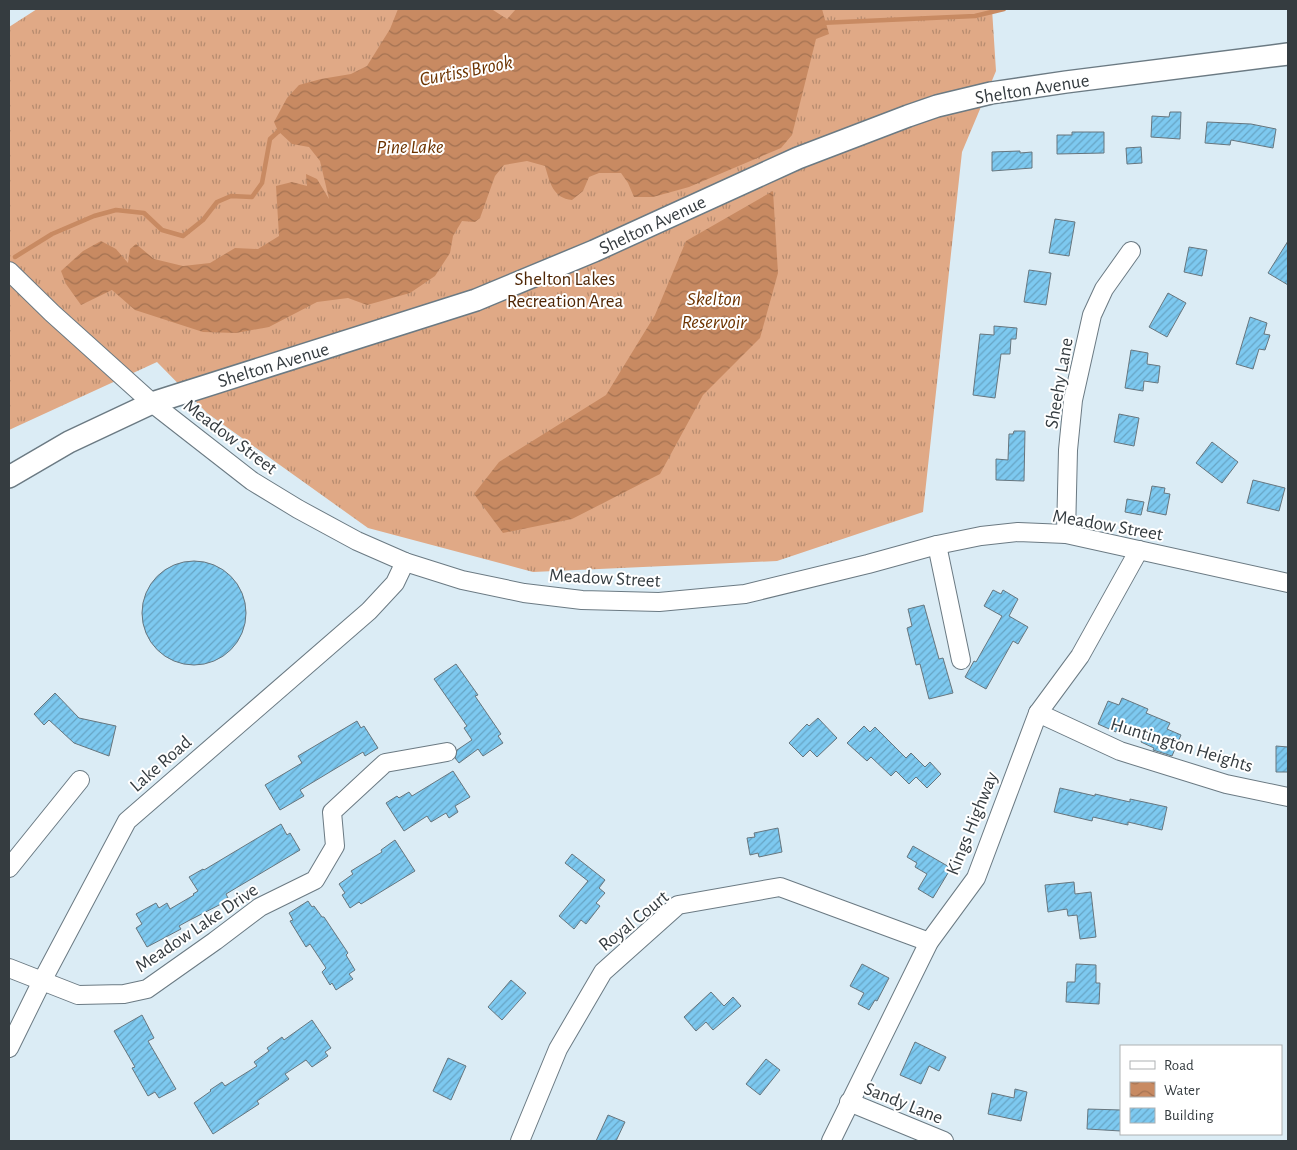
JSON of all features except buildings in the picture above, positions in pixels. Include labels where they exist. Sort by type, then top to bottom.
[{"type":"main road","name":"Shelton Avenue","points":[[9,478],[69,442],[152,403],[476,300],[594,252],[798,158],[885,124],[930,109],[990,94],[1030,87],[1288,54]]},
{"type":"street","name":"Sheehy Lane","points":[[1066,534],[1068,450],[1073,400],[1092,315],[1104,289],[1131,251]]},
{"type":"street","name":"Meadow Street","points":[[9,270],[59,320],[152,403],[252,481],[298,510],[357,541],[405,562],[462,580],[524,593],[582,600],[660,602],[745,594],[937,545],[981,536],[1018,532],[1066,534],[1288,583]]},
{"type":"street","points":[[937,545],[961,660]]},
{"type":"street","name":"Kings Highway","points":[[831,1141],[929,942],[976,878],[1038,713],[1080,656],[1139,550]]},
{"type":"street","name":"Lake Road","points":[[9,1048],[42,981],[127,821],[369,611],[394,582],[405,562]]},
{"type":"street","name":"Huntington Heights","points":[[1038,713],[1120,751],[1226,784],[1288,797]]},
{"type":"street","name":"Meadow Lake Drive","points":[[42,981],[78,996],[124,994],[147,989],[260,907],[315,880],[335,846],[332,812],[385,763],[447,752]]},
{"type":"street","points":[[9,868],[80,780]]},
{"type":"street","name":"Royal Court","points":[[520,1141],[558,1049],[603,972],[678,905],[780,887],[929,942]]},
{"type":"street","points":[[9,968],[42,981]]},
{"type":"street","name":"Sandy Lane","points":[[849,1102],[944,1141]]},
{"type":"green space","name":"Shelton Lakes Recreation Area","points":[[37,9],[992,9],[996,71],[962,152],[923,512],[777,561],[533,572],[368,528],[207,413],[157,362],[9,430],[9,27]]},
{"type":"water","name":"Pine Lake","points":[[398,9],[485,9],[493,10],[507,19],[516,9],[822,9],[829,34],[816,39],[792,135],[781,148],[689,187],[653,197],[634,197],[621,173],[599,173],[589,177],[583,191],[572,200],[566,199],[553,189],[545,166],[527,161],[504,165],[495,176],[480,218],[475,222],[462,221],[453,236],[450,253],[435,276],[410,293],[367,305],[348,298],[317,302],[269,327],[236,333],[203,332],[135,310],[112,290],[81,305],[66,284],[61,271],[83,251],[101,241],[116,249],[128,263],[130,249],[136,244],[154,259],[183,266],[210,263],[235,248],[258,249],[279,236],[276,186],[292,182],[307,186],[306,174],[317,179],[329,199],[320,161],[309,147],[292,144],[278,131],[274,122],[287,98],[299,85],[351,74],[367,66],[390,29]]},
{"type":"water","name":"Skelton Reservoir","points":[[773,191],[778,273],[760,338],[703,395],[660,474],[572,519],[503,533],[474,494],[499,462],[606,395],[655,315],[686,241]]},
{"type":"waterway","name":"Curtiss Brook","points":[[820,23],[975,16],[1004,9]]},
{"type":"waterway","name":"Curtiss Brook","points":[[15,257],[52,234],[94,216],[116,210],[144,213],[162,230],[183,236],[203,220],[217,202],[231,196],[252,197],[262,183],[270,139],[281,129]]}]
